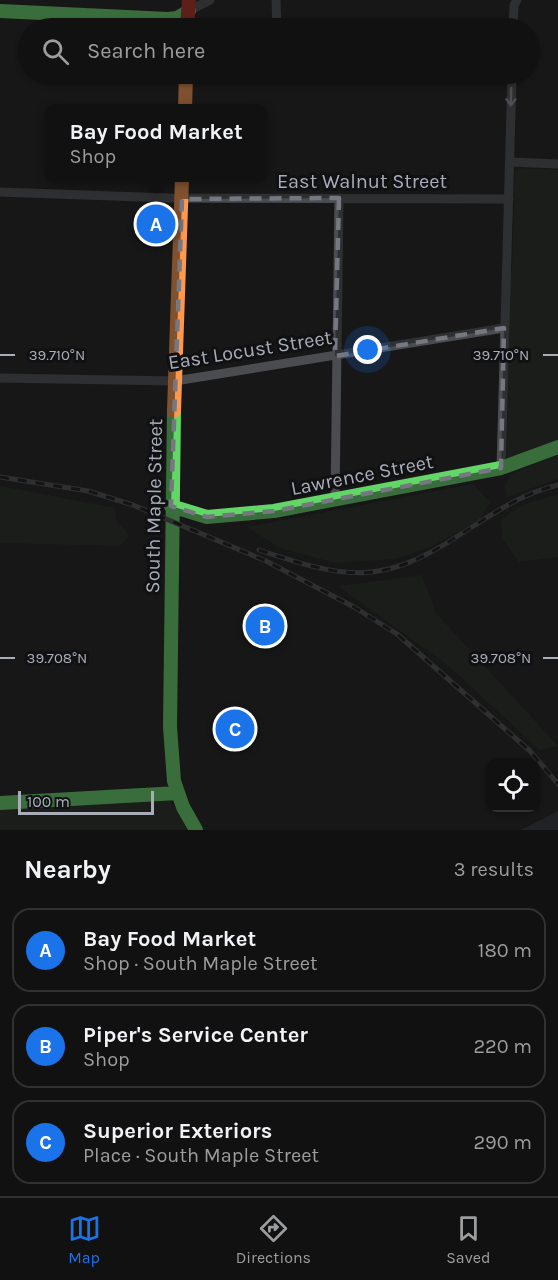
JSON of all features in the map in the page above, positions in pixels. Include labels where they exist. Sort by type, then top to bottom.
[{"type":"street","points":[[177,18],[189,5],[210,0]]},
{"type":"street","points":[[276,0],[277,18]]},
{"type":"street","points":[[513,18],[514,5],[517,0]]},
{"type":"street","points":[[0,11],[147,18]]},
{"type":"street","points":[[185,104],[186,84]]},
{"type":"street","points":[[501,468],[512,84]]},
{"type":"street","points":[[510,162],[558,164]]},
{"type":"street","name":"South Maple Street","points":[[182,182],[171,506],[170,727],[172,768],[178,793],[196,830]]},
{"type":"street","name":"East Walnut Street","points":[[0,192],[182,199],[509,199]]},
{"type":"street","points":[[335,500],[335,356],[339,198]]},
{"type":"street","name":"East Locust Street","points":[[0,378],[175,381],[504,328]]},
{"type":"street","name":"Lawrence Street","points":[[171,506],[207,517],[234,517],[501,468],[558,447]]},
{"type":"street","points":[[0,803],[178,793]]},
{"type":"highlighted area","points":[[339,198],[335,356],[504,328],[501,468],[274,511],[207,517],[171,506],[182,199]]},
{"type":"shaded area","points":[[519,168],[558,170],[558,441],[508,458],[505,454],[510,276],[515,172]]},
{"type":"shaded area","points":[[558,454],[558,479],[507,497],[505,486],[511,474]]},
{"type":"shaded area","points":[[473,484],[490,502],[480,519],[433,546],[395,559],[335,563],[280,548],[247,527]]},
{"type":"shaded area","points":[[0,486],[115,508],[116,520],[129,535],[120,546],[0,543]]},
{"type":"shaded area","points":[[558,494],[558,557],[519,562],[502,538],[501,520],[522,505]]},
{"type":"shaded area","points":[[422,575],[436,613],[558,746],[539,750],[450,667],[338,586]]},
{"type":"shaded area","points":[[152,799],[170,801],[177,808],[187,830],[0,830],[0,809]]},
{"type":"shaded area","points":[[558,811],[558,830],[521,830]]},
{"type":"railway","points":[[0,477],[88,491],[133,505],[266,561],[354,607],[397,634],[530,751],[558,784]]},
{"type":"railway","points":[[259,550],[340,572],[363,573],[385,570],[408,563],[433,551],[519,499],[558,485]]},
{"type":"traffic: fast","points":[[0,11],[147,18]]},
{"type":"traffic: fast","points":[[177,18],[189,11]]},
{"type":"traffic: fast","points":[[174,411],[170,727],[174,781],[183,807],[196,830]]},
{"type":"traffic: fast","points":[[171,506],[207,517],[274,511],[501,468],[558,447]]},
{"type":"traffic: fast","points":[[0,803],[178,793]]},
{"type":"traffic: slow","points":[[185,104],[186,84]]},
{"type":"traffic: slow","points":[[174,411],[182,182]]},
{"type":"traffic: jam","points":[[188,18],[189,0]]},
{"type":"place","name":"Bay Food Market","points":[[156,224]]},
{"type":"place","name":"Piper's Service Center","points":[[265,626]]},
{"type":"place","name":"Superior Exteriors","points":[[235,729]]}]
